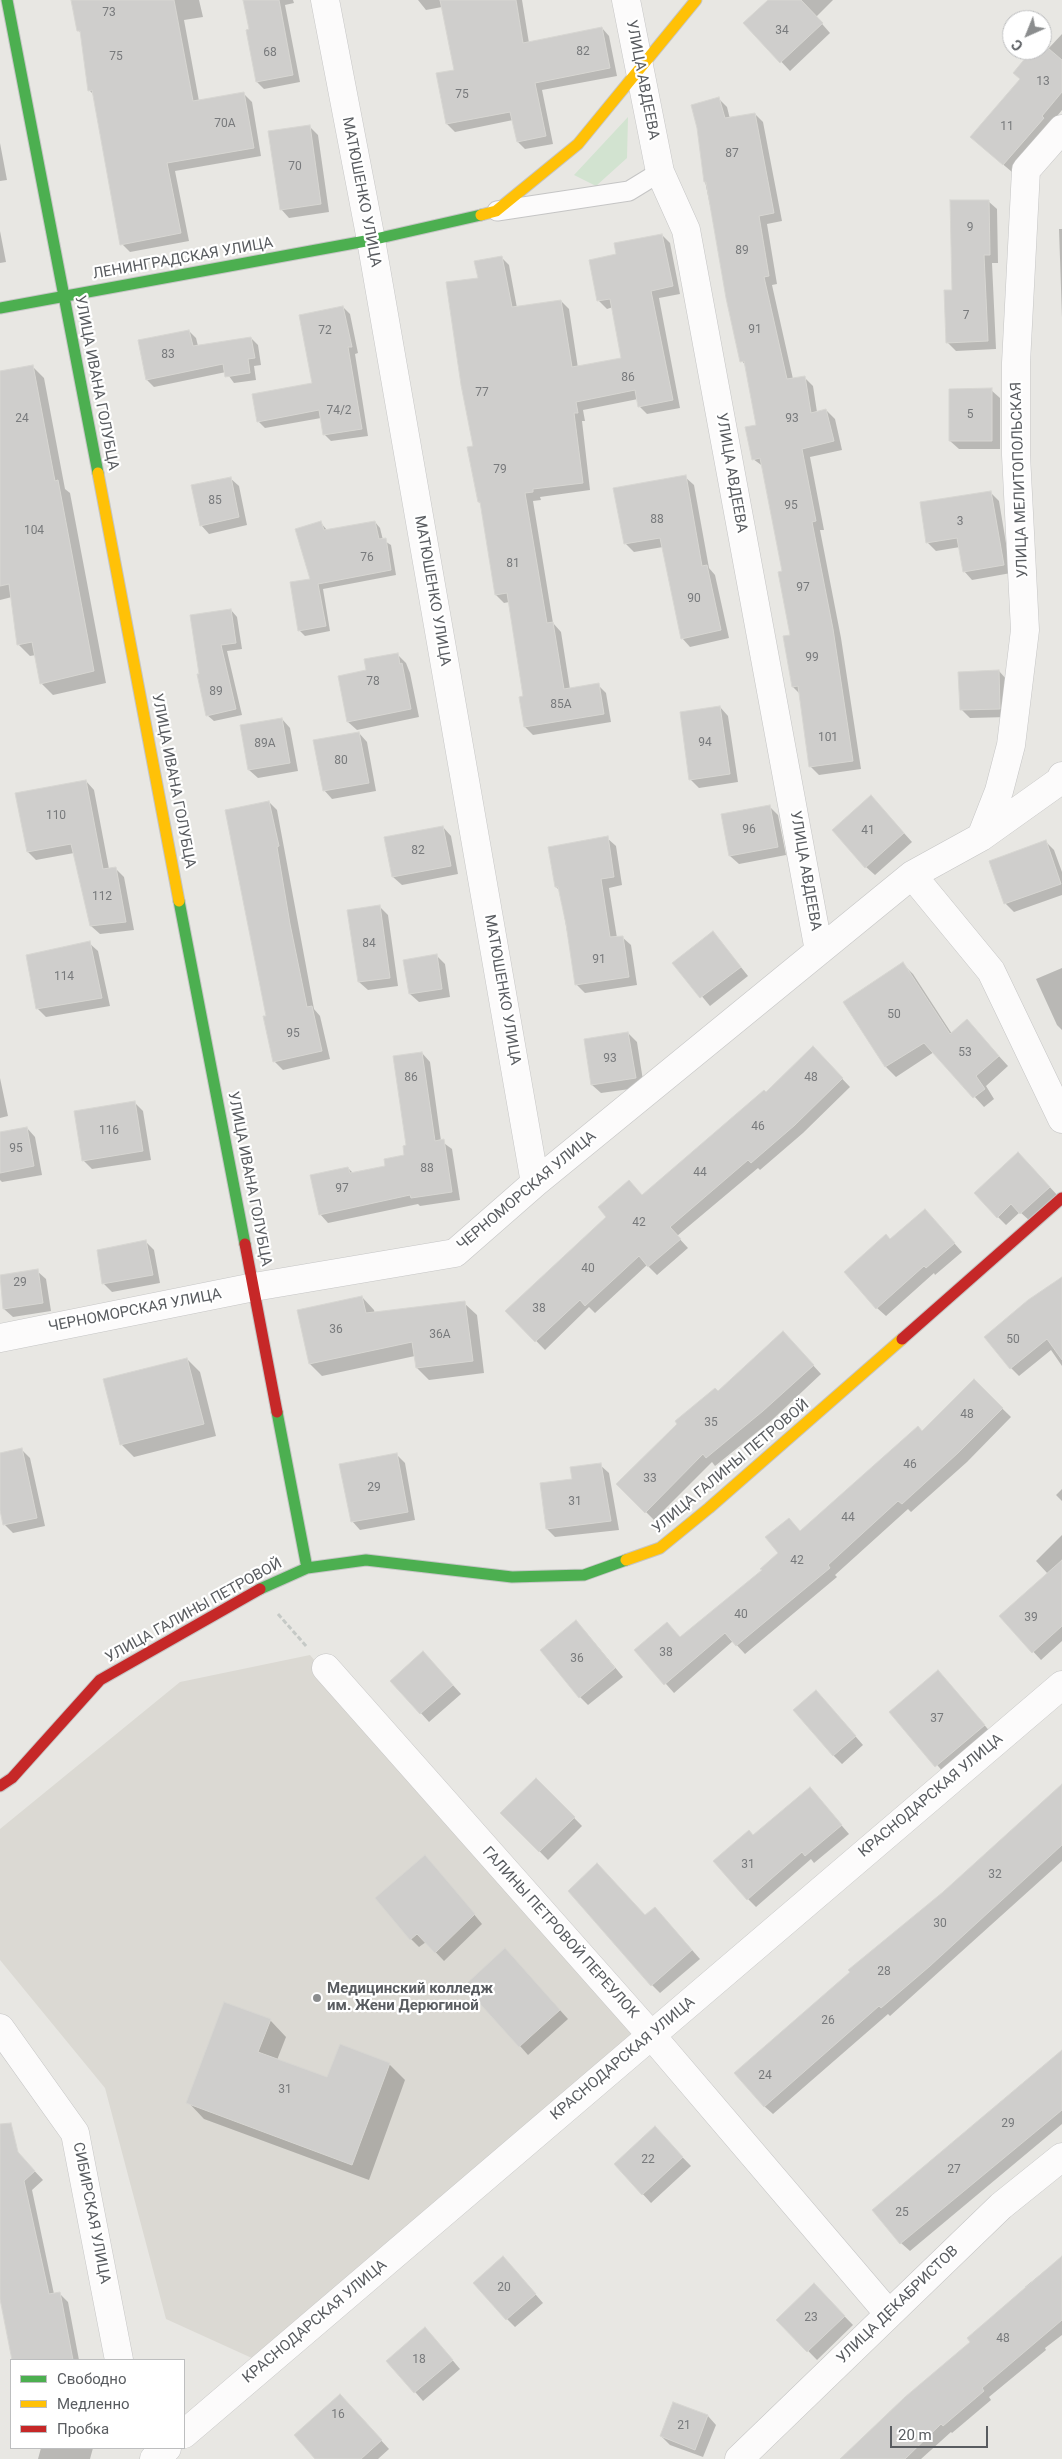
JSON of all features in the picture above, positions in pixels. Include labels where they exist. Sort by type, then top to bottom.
[{"type":"street","name":"УЛИЦА ИВАНА ГОЛУБЦА","points":[[7,0],[254,1287],[306,1568]]},
{"type":"street","name":"МАТЮШЕНКО УЛИЦА","points":[[325,0],[371,240],[536,1183]]},
{"type":"street","name":"УЛИЦА АВДЕЕВА","points":[[626,0],[660,172],[686,230],[820,951]]},
{"type":"street","points":[[496,211],[578,144],[639,67],[696,0]]},
{"type":"street","name":"УЛИЦА МЕЛИТОПОЛЬСКАЯ","points":[[980,837],[999,791],[1011,745],[1025,630],[1016,446],[1016,363],[1026,170],[1062,129]]},
{"type":"street","name":"ЛЕНИНГРАДСКАЯ УЛИЦА","points":[[0,308],[371,240],[496,211]]},
{"type":"street","points":[[1062,779],[980,837],[912,876],[991,971],[1062,1119]]},
{"type":"street","name":"ЧЕРНОМОРСКАЯ УЛИЦА","points":[[0,1338],[254,1287],[455,1253],[536,1183],[912,876]]},
{"type":"street","name":"УЛИЦА ГАЛИНЫ ПЕТРОВОЙ","points":[[0,1786],[12,1778],[100,1680],[257,1591],[306,1568],[366,1560],[512,1577],[584,1575],[660,1548],[709,1508],[1062,1198]]},
{"type":"street","name":"ГАЛИНЫ ПЕТРОВОЙ ПЕРЕУЛОК","points":[[326,1668],[651,2036],[889,2314]]},
{"type":"street","name":"КРАСНОДАРСКАЯ УЛИЦА","points":[[185,2433],[1062,1685]]},
{"type":"street","name":"СИБИРСКАЯ УЛИЦА","points":[[0,2028],[75,2133],[119,2359]]},
{"type":"street","name":"УЛИЦА ДЕКАБРИСТОВ","points":[[739,2459],[1001,2206],[1062,2157]]},
{"type":"street","points":[[154,2459],[166,2449]]},
{"type":"lane","points":[[496,211],[629,191],[660,172]]},
{"type":"path","points":[[257,1591],[326,1668]]},
{"type":"shaded area","name":"Медицинский колледж им. Жени Дерюгиной","points":[[310,1655],[635,2035],[254,2359],[166,2319],[105,2088],[0,1960],[0,1829],[180,1682]]},
{"type":"green space","points":[[628,117],[627,158],[596,186],[574,175]]},
{"type":"building","points":[[71,0],[174,0],[193,101],[244,92],[254,148],[167,163],[181,233],[120,245],[92,90],[88,91],[80,31],[77,31]]},
{"type":"building","points":[[243,0],[279,0],[293,75],[256,82],[246,30],[249,29]]},
{"type":"building","points":[[440,0],[516,0],[523,43],[602,27],[610,68],[535,83],[546,136],[517,142],[510,112],[446,124],[436,73],[454,70]]},
{"type":"building","points":[[768,0],[801,0],[823,23],[780,63],[743,23]]},
{"type":"building","points":[[1052,52],[1062,60],[1062,92],[1042,116],[1044,118],[1003,165],[970,137],[1020,79],[1013,73],[1024,60],[1052,60]]},
{"type":"building","points":[[719,97],[725,118],[755,113],[774,213],[759,216],[769,276],[764,277],[787,379],[805,376],[811,413],[826,409],[834,441],[802,449],[816,521],[812,522],[833,629],[853,761],[809,767],[798,686],[792,687],[783,636],[790,635],[778,572],[782,571],[760,458],[752,460],[745,427],[756,425],[744,361],[740,362],[726,298],[706,182],[704,182],[697,128],[691,105]]},
{"type":"building","points":[[310,125],[321,204],[280,210],[268,131]]},
{"type":"building","points":[[950,200],[989,200],[990,255],[984,255],[988,341],[946,343],[944,290],[952,290]]},
{"type":"building","points":[[662,234],[673,286],[651,291],[673,400],[638,407],[635,390],[576,402],[578,413],[574,413],[583,483],[533,489],[533,492],[525,493],[547,623],[553,622],[564,689],[599,683],[604,714],[524,727],[519,697],[523,696],[507,593],[495,595],[480,502],[478,502],[467,447],[473,446],[461,385],[446,282],[478,278],[474,261],[502,256],[512,307],[561,300],[572,367],[621,358],[610,299],[597,301],[589,260],[616,254],[614,243]]},
{"type":"building","points":[[343,306],[352,347],[348,347],[362,429],[323,435],[319,410],[257,422],[252,394],[312,383],[299,315]]},
{"type":"building","points":[[189,330],[193,346],[251,337],[255,358],[248,359],[250,373],[225,377],[223,364],[146,380],[138,340]]},
{"type":"building","points":[[33,365],[55,481],[58,480],[94,671],[40,684],[32,642],[17,645],[9,584],[0,586],[0,371]]},
{"type":"building","points":[[992,388],[992,441],[949,441],[949,389]]},
{"type":"building","points":[[686,475],[702,566],[707,565],[721,630],[681,639],[660,538],[624,544],[613,488]]},
{"type":"building","points":[[231,477],[239,517],[200,526],[191,485]]},
{"type":"building","points":[[991,491],[1004,565],[963,572],[957,538],[926,543],[920,502]]},
{"type":"building","points":[[321,521],[324,530],[375,521],[379,539],[386,538],[391,570],[318,584],[326,626],[298,631],[290,582],[310,579],[295,529]]},
{"type":"building","points":[[231,609],[236,643],[221,645],[236,709],[206,716],[197,674],[199,674],[190,615]]},
{"type":"building","points":[[398,653],[400,664],[402,663],[411,709],[347,722],[338,676],[366,670],[364,659]]},
{"type":"building","points":[[999,670],[1000,709],[960,710],[958,672]]},
{"type":"building","points":[[720,706],[730,774],[689,780],[680,712]]},
{"type":"building","points":[[282,718],[290,763],[248,770],[240,725]]},
{"type":"building","points":[[359,732],[369,783],[323,791],[313,740]]},
{"type":"building","points":[[86,780],[103,869],[116,867],[126,922],[90,926],[71,844],[27,852],[15,793]]},
{"type":"building","points":[[871,795],[904,833],[865,868],[832,830]]},
{"type":"building","points":[[269,801],[279,846],[277,847],[290,924],[307,1007],[312,1006],[322,1051],[273,1062],[263,1016],[266,1016],[225,810]]},
{"type":"building","points":[[770,805],[778,847],[729,856],[721,814]]},
{"type":"building","points":[[443,826],[451,866],[392,877],[384,837]]},
{"type":"building","points":[[608,836],[614,877],[601,879],[610,937],[623,936],[629,977],[575,985],[566,924],[558,887],[555,887],[548,847]]},
{"type":"building","points":[[1046,840],[1061,884],[1004,904],[989,861]]},
{"type":"building","points":[[380,905],[390,978],[358,982],[347,910]]},
{"type":"building","points":[[713,931],[741,967],[700,998],[672,963]]},
{"type":"building","points":[[90,941],[102,998],[36,1009],[26,955]]},
{"type":"building","points":[[437,954],[442,989],[409,994],[403,960]]},
{"type":"building","points":[[903,962],[950,1034],[967,1019],[999,1056],[976,1076],[985,1089],[973,1098],[924,1043],[885,1067],[843,1002]]},
{"type":"building","points":[[628,1032],[636,1078],[591,1085],[584,1039]]},
{"type":"building","points":[[813,1046],[843,1078],[795,1125],[751,1163],[748,1160],[670,1227],[681,1239],[648,1267],[639,1256],[585,1306],[580,1300],[535,1342],[505,1311],[606,1217],[598,1207],[629,1180],[642,1195],[764,1090],[766,1092]]},
{"type":"building","points":[[422,1052],[435,1141],[444,1139],[452,1192],[411,1198],[410,1195],[319,1215],[310,1175],[348,1167],[350,1173],[385,1166],[384,1159],[404,1155],[403,1146],[406,1145],[393,1056]]},
{"type":"building","points":[[135,1101],[143,1151],[82,1161],[74,1111]]},
{"type":"building","points":[[27,1127],[34,1166],[0,1173],[0,1132]]},
{"type":"building","points":[[1018,1152],[1050,1187],[1020,1214],[1011,1204],[997,1218],[974,1193]]},
{"type":"building","points":[[925,1209],[955,1243],[926,1268],[924,1266],[876,1309],[844,1272],[886,1234],[890,1239]]},
{"type":"building","points":[[146,1240],[153,1275],[102,1284],[97,1250]]},
{"type":"building","points":[[38,1269],[43,1303],[3,1309],[0,1275]]},
{"type":"building","points":[[1062,1277],[1062,1360],[1047,1339],[1010,1369],[984,1337],[1028,1300]]},
{"type":"building","points":[[362,1296],[366,1313],[465,1301],[473,1361],[416,1368],[412,1342],[309,1364],[297,1310]]},
{"type":"building","points":[[783,1331],[814,1365],[763,1411],[706,1458],[703,1454],[645,1513],[616,1484],[677,1424],[675,1421],[715,1388],[718,1391]]},
{"type":"building","points":[[187,1358],[204,1424],[120,1445],[103,1379]]},
{"type":"building","points":[[974,1379],[1003,1408],[958,1453],[902,1504],[898,1501],[828,1565],[830,1568],[736,1646],[725,1633],[664,1685],[634,1650],[667,1622],[680,1637],[762,1570],[760,1569],[778,1553],[765,1537],[789,1518],[800,1531],[918,1426],[922,1431]]},
{"type":"building","points":[[22,1448],[37,1518],[3,1525],[0,1510],[0,1453]]},
{"type":"building","points":[[397,1453],[408,1512],[351,1522],[339,1464]]},
{"type":"building","points":[[601,1463],[611,1521],[546,1529],[540,1483],[572,1479],[570,1467]]},
{"type":"building","points":[[1062,1560],[1062,1626],[1032,1653],[999,1616]]},
{"type":"building","points":[[576,1620],[615,1668],[579,1698],[540,1650]]},
{"type":"building","points":[[423,1651],[453,1685],[420,1714],[390,1681]]},
{"type":"building","points":[[938,1670],[985,1725],[935,1767],[889,1712]]},
{"type":"building","points":[[816,1690],[856,1736],[833,1756],[793,1710]]},
{"type":"building","points":[[536,1778],[575,1817],[539,1852],[500,1813]]},
{"type":"building","points":[[1062,1784],[1062,1845],[930,1966],[881,2008],[879,2006],[764,2107],[734,2073],[850,1972],[848,1970],[943,1892]]},
{"type":"building","points":[[810,1787],[842,1825],[805,1856],[802,1852],[747,1900],[713,1861],[749,1830],[753,1835]]},
{"type":"building","points":[[425,1855],[475,1914],[435,1953],[417,1934],[410,1940],[375,1898]]},
{"type":"building","points":[[597,1863],[645,1915],[655,1907],[692,1950],[651,1986],[568,1891]]},
{"type":"building","points":[[505,1948],[560,2010],[519,2047],[464,1986]]},
{"type":"building","points":[[224,2002],[271,2019],[258,2052],[327,2077],[340,2044],[390,2063],[352,2165],[186,2103]]},
{"type":"building","points":[[1062,2050],[1062,2110],[900,2244],[872,2210]]},
{"type":"building","points":[[11,2123],[18,2152],[35,2171],[24,2181],[49,2294],[60,2292],[73,2359],[12,2359],[0,2299],[0,2124]]},
{"type":"building","points":[[655,2126],[683,2157],[642,2195],[614,2164]]},
{"type":"building","points":[[503,2256],[536,2294],[506,2320],[473,2283]]},
{"type":"building","points":[[1062,2256],[1062,2320],[982,2388],[984,2391],[943,2426],[941,2424],[905,2459],[840,2459],[905,2397],[970,2342],[967,2338]]},
{"type":"building","points":[[814,2283],[845,2316],[807,2352],[776,2320]]},
{"type":"building","points":[[425,2327],[453,2360],[414,2393],[386,2361]]},
{"type":"building","points":[[340,2394],[382,2440],[361,2459],[315,2459],[294,2435]]},
{"type":"building","points":[[673,2402],[708,2415],[695,2450],[660,2436]]},
{"type":"traffic: fast","points":[[7,0],[98,473]]},
{"type":"traffic: fast","points":[[0,308],[371,240],[481,215]]},
{"type":"traffic: fast","points":[[179,901],[245,1244]]},
{"type":"traffic: fast","points":[[277,1412],[307,1568]]},
{"type":"traffic: fast","points":[[260,1589],[307,1568],[366,1560],[512,1577],[584,1575],[626,1560]]},
{"type":"traffic: slow","points":[[481,215],[496,211],[578,144],[696,0]]},
{"type":"traffic: slow","points":[[98,473],[179,901]]},
{"type":"traffic: slow","points":[[626,1560],[660,1548],[709,1508],[902,1339]]},
{"type":"traffic: jam","points":[[902,1339],[1062,1198]]},
{"type":"traffic: jam","points":[[245,1244],[277,1412]]},
{"type":"traffic: jam","points":[[0,1786],[12,1778],[100,1680],[260,1589]]},
{"type":"place","name":"Медицинский колледж им. Жени Дерюгиной","points":[[317,1998]]}]
